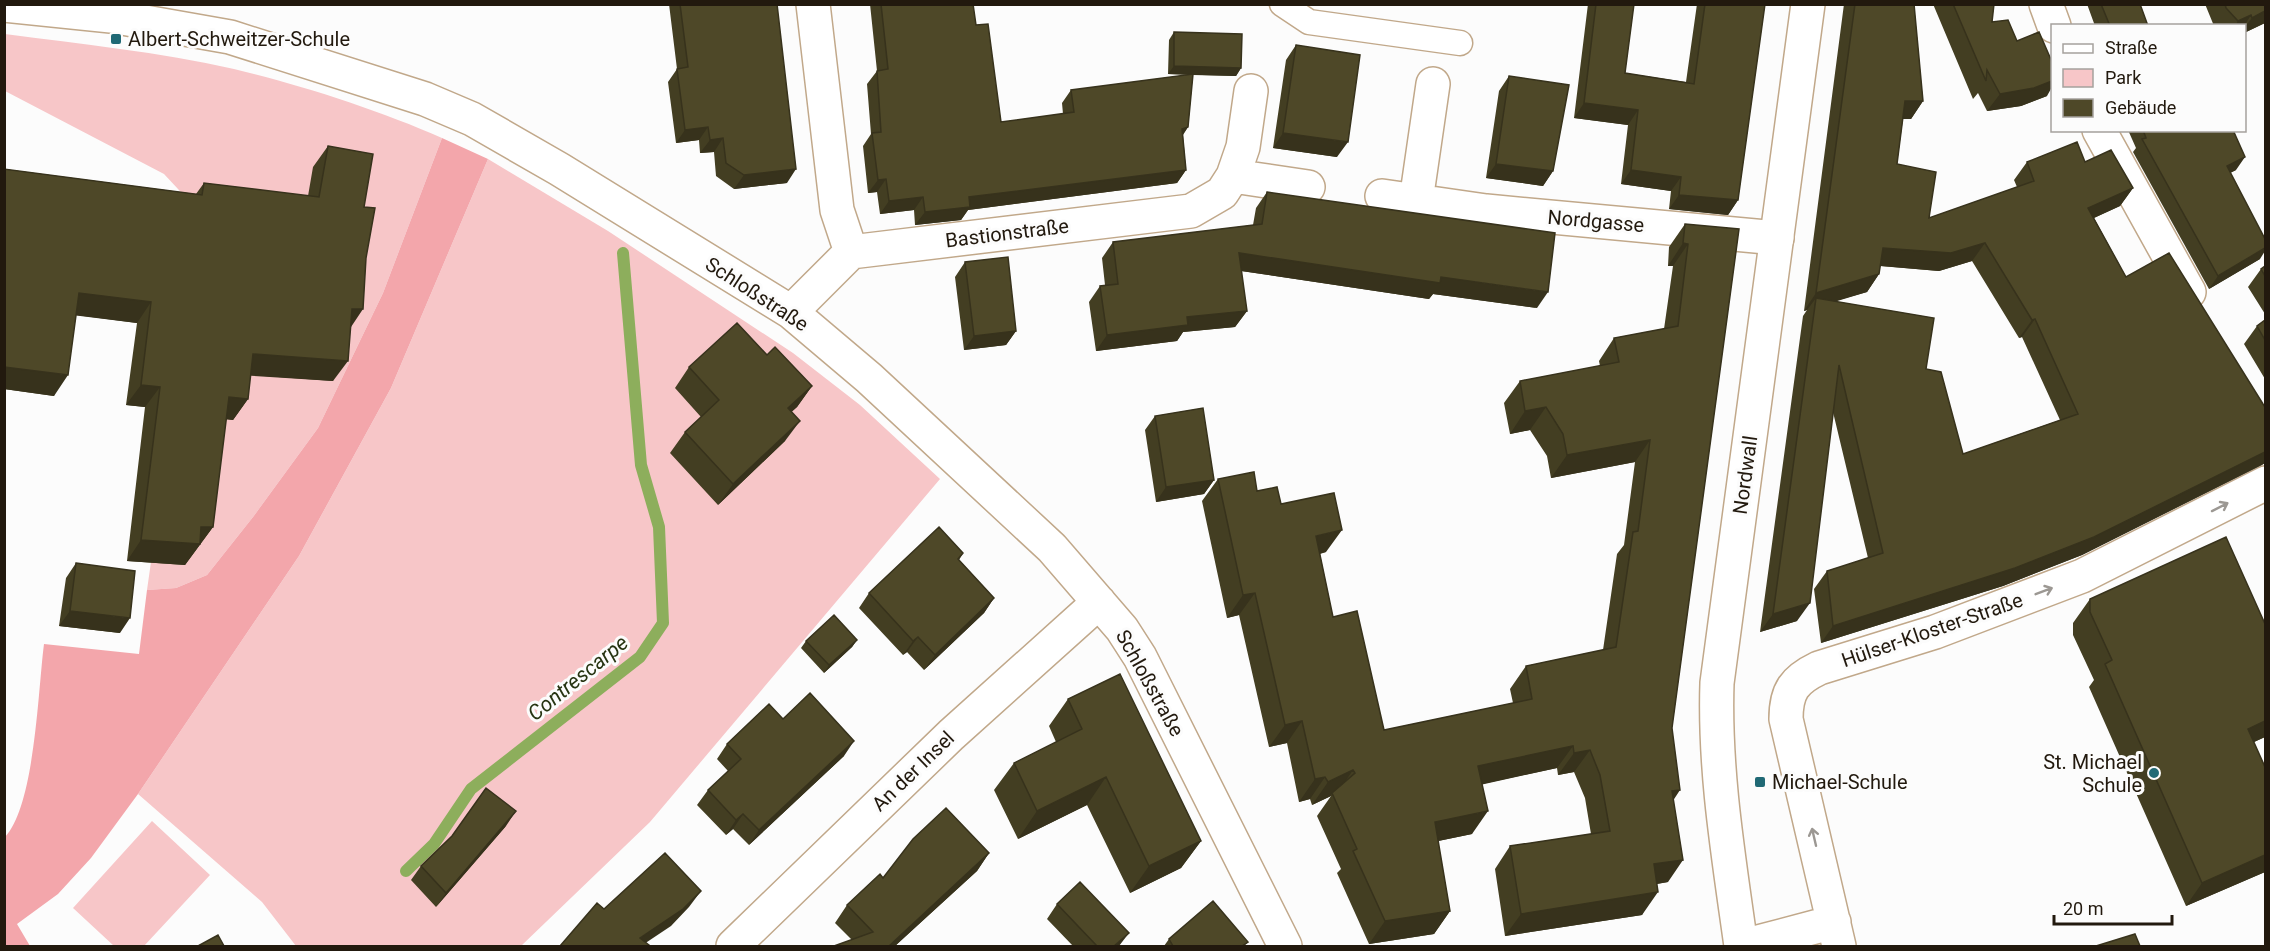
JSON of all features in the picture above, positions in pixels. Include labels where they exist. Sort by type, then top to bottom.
[{"type":"street","points":[[791,312],[851,252],[837,210],[813,4]]},
{"type":"street","name":"Nordwall","points":[[1742,946],[1720,794],[1716,732],[1718,683],[1808,4]]},
{"type":"street","points":[[2046,4],[2053,24]]},
{"type":"street","name":"Schloßstraße","points":[[4,5],[111,16],[230,37],[425,99],[472,119],[558,169],[791,312],[869,378],[1043,540],[1099,602],[1140,657],[1285,946]]},
{"type":"street","points":[[1416,201],[1433,84]]},
{"type":"street","name":"Bastionstraße","points":[[851,252],[1191,211],[1222,193],[1233,176],[1243,147],[1251,91]]},
{"type":"street","points":[[2100,132],[2206,318]]},
{"type":"street","points":[[1233,176],[1308,187]]},
{"type":"street","name":"Nordgasse","points":[[1382,196],[1486,211],[1777,238]]},
{"type":"street","name":"Hülser-Kloster-Straße","points":[[1742,946],[1834,921],[1786,719],[1786,701],[1791,687],[1803,676],[1819,668],[1935,632],[2082,576],[2265,483]]},
{"type":"street","name":"An der Insel","points":[[733,946],[951,735],[1099,602]]},
{"type":"lane","points":[[1282,4],[1309,22],[1460,43]]},
{"type":"green space","points":[[5,34],[149,53],[234,69],[340,99],[442,138],[383,293],[318,428],[207,575],[176,588],[147,590],[151,562],[185,565],[187,547],[198,548],[214,418],[233,419],[250,280],[297,258],[192,204],[164,174],[5,91]]},
{"type":"green space","points":[[488,159],[608,231],[793,353],[860,405],[940,479],[650,822],[521,946],[296,946],[262,902],[138,794],[299,556],[391,388]]},
{"type":"green space","points":[[152,821],[210,875],[144,946],[114,946],[73,908]]},
{"type":"shaded area","points":[[442,138],[488,159],[391,388],[299,556],[138,794],[91,858],[58,894],[17,924],[30,946],[5,946],[5,837],[15,821],[23,800],[29,774],[44,644],[139,654],[147,590],[176,588],[207,575],[253,517],[318,428],[383,293]]},
{"type":"building","points":[[680,4],[777,4],[796,169],[744,175],[726,163],[723,138],[710,140],[708,127],[685,130],[677,69],[688,67]]},
{"type":"building","points":[[881,4],[973,4],[976,25],[988,24],[1001,122],[1074,112],[1071,90],[1193,74],[1188,127],[1182,129],[1186,170],[969,197],[970,207],[925,212],[923,197],[889,201],[886,179],[878,180],[872,133],[881,132],[877,71],[888,69]]},
{"type":"building","points":[[1596,4],[1634,4],[1625,73],[1694,84],[1705,4],[1765,4],[1738,200],[1679,195],[1681,177],[1631,170],[1638,110],[1584,103]]},
{"type":"building","points":[[1855,4],[1914,4],[1923,101],[1905,101],[1897,164],[1936,172],[1929,218],[2034,181],[2027,162],[2077,142],[2085,162],[2111,150],[2133,188],[2088,208],[2126,277],[2169,253],[2265,407],[2265,452],[2094,537],[2015,568],[1833,626],[1827,571],[1883,553],[1839,365],[1810,603],[1773,614],[1816,298],[1934,318],[1926,369],[1941,372],[1963,454],[2078,414],[2035,319],[2032,320],[1985,243],[1951,253],[1883,248],[1879,274],[1816,293]]},
{"type":"building","points":[[1953,4],[1994,4],[1992,22],[2008,20],[2017,41],[2039,32],[2051,60],[2051,81],[2034,88],[2000,94],[1987,70],[1986,81]]},
{"type":"building","points":[[2101,4],[2140,4],[2147,24],[2109,24]]},
{"type":"building","points":[[2225,4],[2265,4],[2265,11],[2252,18],[2251,15],[2238,21]]},
{"type":"building","points":[[1174,32],[1242,34],[1241,68],[1174,66]]},
{"type":"building","points":[[1296,45],[1360,55],[1348,142],[1283,133]]},
{"type":"building","points":[[1509,76],[1569,85],[1553,171],[1496,164]]},
{"type":"building","points":[[2144,132],[2234,132],[2245,157],[2227,166],[2265,239],[2265,248],[2218,276],[2142,139],[2146,138]]},
{"type":"building","points":[[328,146],[373,154],[364,207],[375,208],[366,258],[363,309],[352,309],[348,361],[253,354],[248,399],[229,397],[213,527],[201,527],[200,544],[141,540],[160,387],[141,385],[151,302],[79,293],[68,375],[4,367],[4,169],[202,195],[204,183],[319,197]]},
{"type":"building","points":[[1267,192],[1555,233],[1548,292],[1441,277],[1440,283],[1239,253],[1247,311],[1187,317],[1188,325],[1107,335],[1100,286],[1118,284],[1113,242],[1262,224]]},
{"type":"building","points":[[1685,224],[1739,229],[1672,728],[1680,790],[1672,791],[1683,860],[1654,864],[1658,892],[1521,914],[1510,846],[1610,831],[1600,775],[1590,750],[1574,753],[1573,746],[1478,766],[1488,811],[1435,822],[1450,911],[1385,921],[1353,851],[1357,849],[1332,793],[1355,773],[1353,770],[1328,782],[1325,777],[1315,779],[1302,721],[1285,725],[1255,593],[1243,595],[1218,479],[1254,472],[1257,491],[1277,487],[1281,504],[1334,493],[1342,530],[1316,536],[1333,617],[1357,611],[1384,730],[1532,699],[1526,666],[1616,647],[1633,532],[1638,531],[1650,440],[1567,455],[1563,434],[1546,407],[1525,411],[1520,381],[1619,362],[1614,338],[1678,326],[1688,244],[1683,243]]},
{"type":"building","points":[[1008,257],[1016,331],[974,336],[965,262]]},
{"type":"building","points":[[2265,320],[2265,340],[2257,326]]},
{"type":"building","points":[[737,323],[767,355],[775,347],[812,386],[788,408],[800,421],[733,484],[685,432],[719,400],[689,367]]},
{"type":"building","points":[[1203,408],[1214,480],[1166,487],[1155,416]]},
{"type":"building","points":[[939,527],[963,553],[958,559],[994,598],[935,655],[918,637],[913,641],[869,593]]},
{"type":"building","points":[[2226,537],[2265,624],[2265,721],[2248,729],[2265,767],[2265,855],[2202,883],[2105,664],[2112,660],[2090,612],[2090,599]]},
{"type":"building","points":[[76,563],[135,571],[130,618],[70,611]]},
{"type":"building","points":[[834,615],[857,640],[829,665],[806,641]]},
{"type":"building","points":[[1120,674],[1201,841],[1149,866],[1106,777],[1037,811],[1014,763],[1082,729],[1068,699]]},
{"type":"building","points":[[810,693],[854,741],[759,830],[743,814],[736,820],[708,790],[741,759],[727,744],[769,704],[783,719]]},
{"type":"building","points":[[486,788],[516,811],[446,893],[421,866],[452,836]]},
{"type":"building","points":[[946,808],[989,853],[889,946],[834,946],[873,932],[847,905],[880,874],[883,878],[913,839]]},
{"type":"building","points":[[665,853],[701,891],[683,909],[640,938],[648,946],[560,946],[597,903],[604,909]]},
{"type":"building","points":[[1080,882],[1129,933],[1114,946],[1097,946],[1057,904]]},
{"type":"building","points":[[1213,901],[1248,942],[1242,946],[1173,946],[1169,939]]},
{"type":"building","points":[[2135,934],[2140,946],[2096,946]]},
{"type":"building","points":[[218,935],[224,946],[198,946]]},
{"type":"waterway","name":"Contrescarpe","points":[[406,871],[434,844],[471,789],[640,657],[663,623],[659,527],[641,465],[623,253]]},
{"type":"place","name":"Albert-Schweitzer-Schule","points":[[116,39]]},
{"type":"place","name":"St. Michael Schule","points":[[2154,773]]},
{"type":"place","name":"Michael-Schule","points":[[1760,782]]}]
